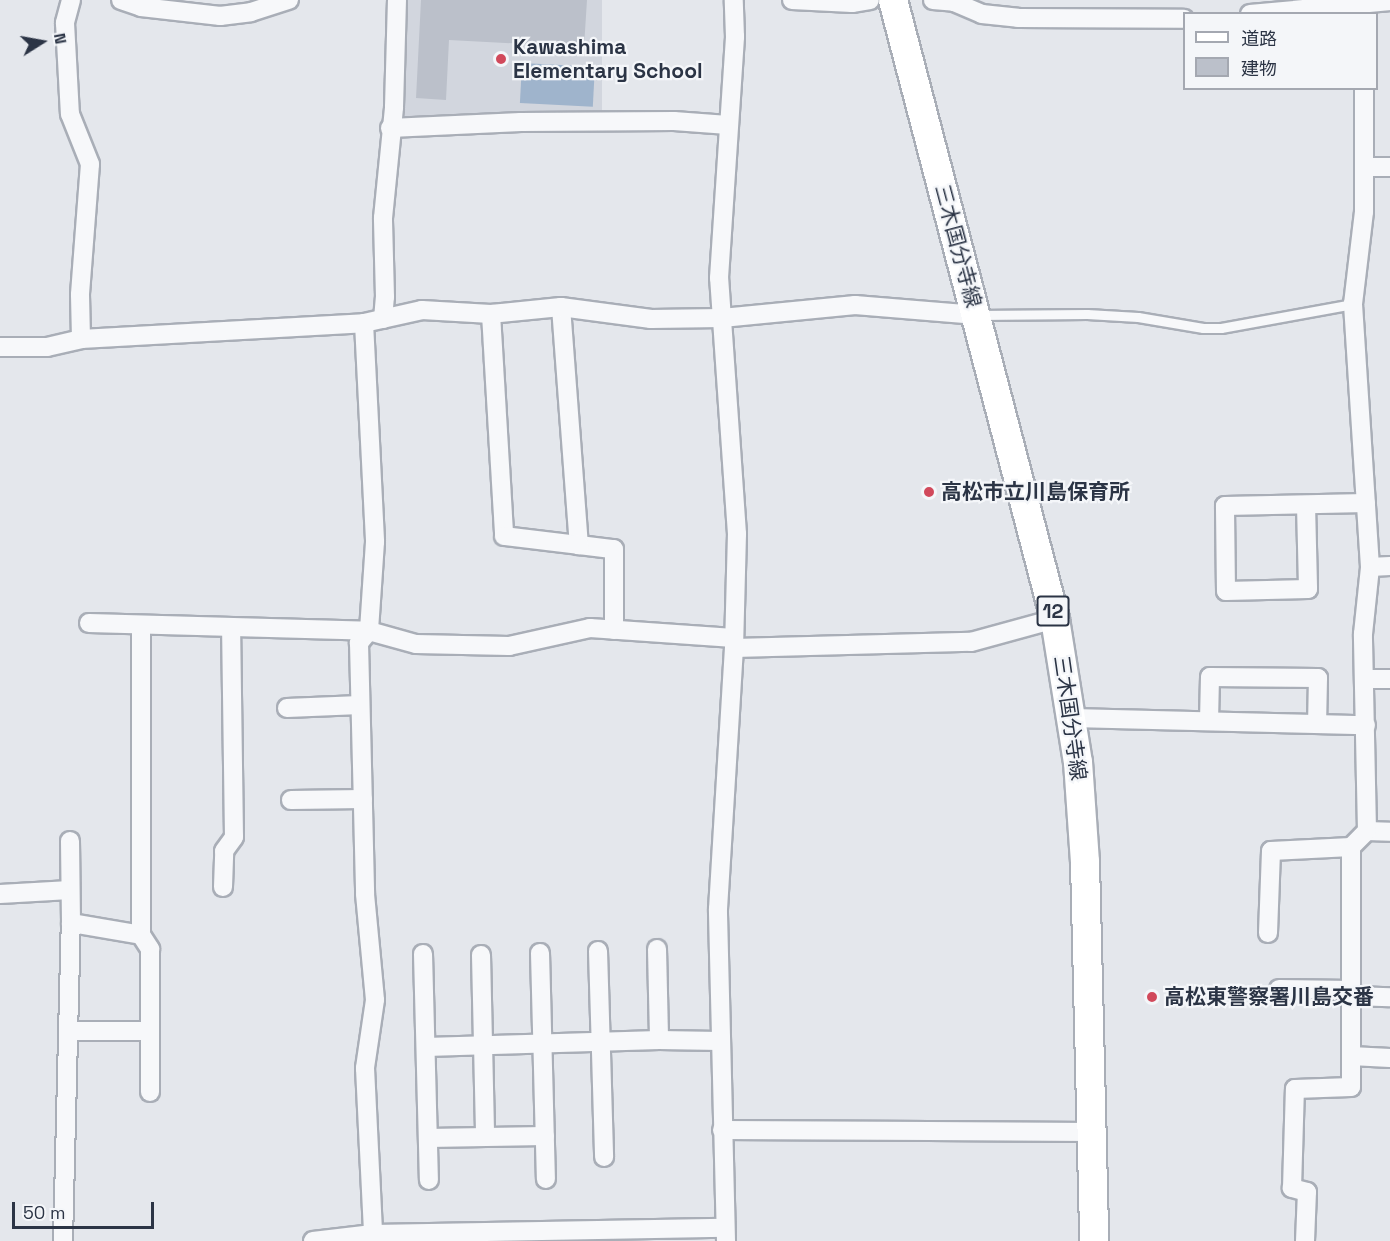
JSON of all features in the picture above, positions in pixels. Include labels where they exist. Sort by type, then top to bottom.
[{"type":"main road","name":"三木国分寺線","points":[[893,0],[1055,619],[1078,762],[1085,862],[1094,1241]]},
{"type":"street","points":[[71,0],[65,23],[69,114],[90,164],[80,295],[81,339]]},
{"type":"street","points":[[122,0],[141,7],[220,16],[251,12],[289,0]]},
{"type":"street","points":[[383,319],[385,297],[383,218],[390,128],[394,107],[397,0]]},
{"type":"street","points":[[313,1241],[373,1234],[726,1235],[718,909],[734,643],[737,534],[719,278],[735,37],[734,0]]},
{"type":"street","points":[[792,0],[852,3],[870,0]]},
{"type":"street","points":[[933,0],[954,2],[982,14],[1018,18],[1183,19]]},
{"type":"street","points":[[1276,12],[1368,5],[1390,1]]},
{"type":"street","points":[[1268,933],[1271,851],[1351,847],[1367,831],[1363,634],[1370,567],[1353,304],[1364,212],[1364,90]]},
{"type":"street","points":[[390,128],[521,122],[674,121],[728,125]]},
{"type":"street","points":[[1364,166],[1390,167]]},
{"type":"street","points":[[0,347],[47,347],[81,339],[364,323],[422,310],[491,314],[561,307],[651,319],[722,318],[855,305],[977,315]]},
{"type":"street","points":[[561,307],[579,545]]},
{"type":"street","points":[[491,314],[504,536],[614,549],[614,630]]},
{"type":"street","points":[[364,323],[375,542],[369,631],[359,643],[365,894],[375,1000],[365,1068],[373,1234]]},
{"type":"street","points":[[1306,505],[1308,589],[1226,591],[1225,506],[1366,503]]},
{"type":"street","points":[[1370,567],[1390,566]]},
{"type":"street","points":[[89,623],[231,629],[369,631],[416,644],[509,646],[590,628],[734,643],[971,642],[1055,619]]},
{"type":"street","points":[[141,625],[141,935],[150,949],[150,1092]]},
{"type":"street","points":[[223,887],[224,851],[234,837],[231,629]]},
{"type":"street","points":[[1209,721],[1210,676],[1318,678],[1317,724]]},
{"type":"street","points":[[1364,679],[1390,679]]},
{"type":"street","points":[[287,708],[360,705]]},
{"type":"street","points":[[1071,718],[1366,725]]},
{"type":"street","points":[[291,800],[363,798]]},
{"type":"street","points":[[1367,831],[1390,832]]},
{"type":"street","points":[[63,1241],[71,923],[70,841]]},
{"type":"street","points":[[1305,1241],[1306,1192],[1292,1188],[1295,1089],[1351,1087],[1351,847]]},
{"type":"street","points":[[0,894],[70,890]]},
{"type":"street","points":[[71,923],[141,935]]},
{"type":"street","points":[[657,949],[659,1040]]},
{"type":"street","points":[[598,951],[604,1157]]},
{"type":"street","points":[[540,953],[546,1179]]},
{"type":"street","points":[[423,954],[429,1180]]},
{"type":"street","points":[[481,955],[485,1136]]},
{"type":"street","points":[[1279,989],[1352,993],[1390,998]]},
{"type":"street","points":[[68,1031],[150,1031]]},
{"type":"street","points":[[426,1047],[659,1040],[720,1041]]},
{"type":"street","points":[[1351,1056],[1390,1058]]},
{"type":"street","points":[[722,1130],[1092,1132]]},
{"type":"street","points":[[428,1138],[545,1136]]},
{"type":"lane","points":[[977,315],[1087,314],[1138,317],[1203,328],[1221,328],[1353,304]]},
{"type":"shaded area","name":"Kawashima Elementary School","points":[[405,0],[602,0],[602,125],[405,125]]},
{"type":"water","points":[[522,63],[595,67],[593,107],[520,103]]},
{"type":"building","points":[[421,0],[587,0],[584,47],[449,40],[446,100],[416,98]]},
{"type":"place","name":"Kawashima Elementary School","points":[[501,59]]},
{"type":"place","name":"高松市立川島保育所","points":[[929,492]]},
{"type":"place","name":"高松東警察署川島交番","points":[[1152,997]]}]
